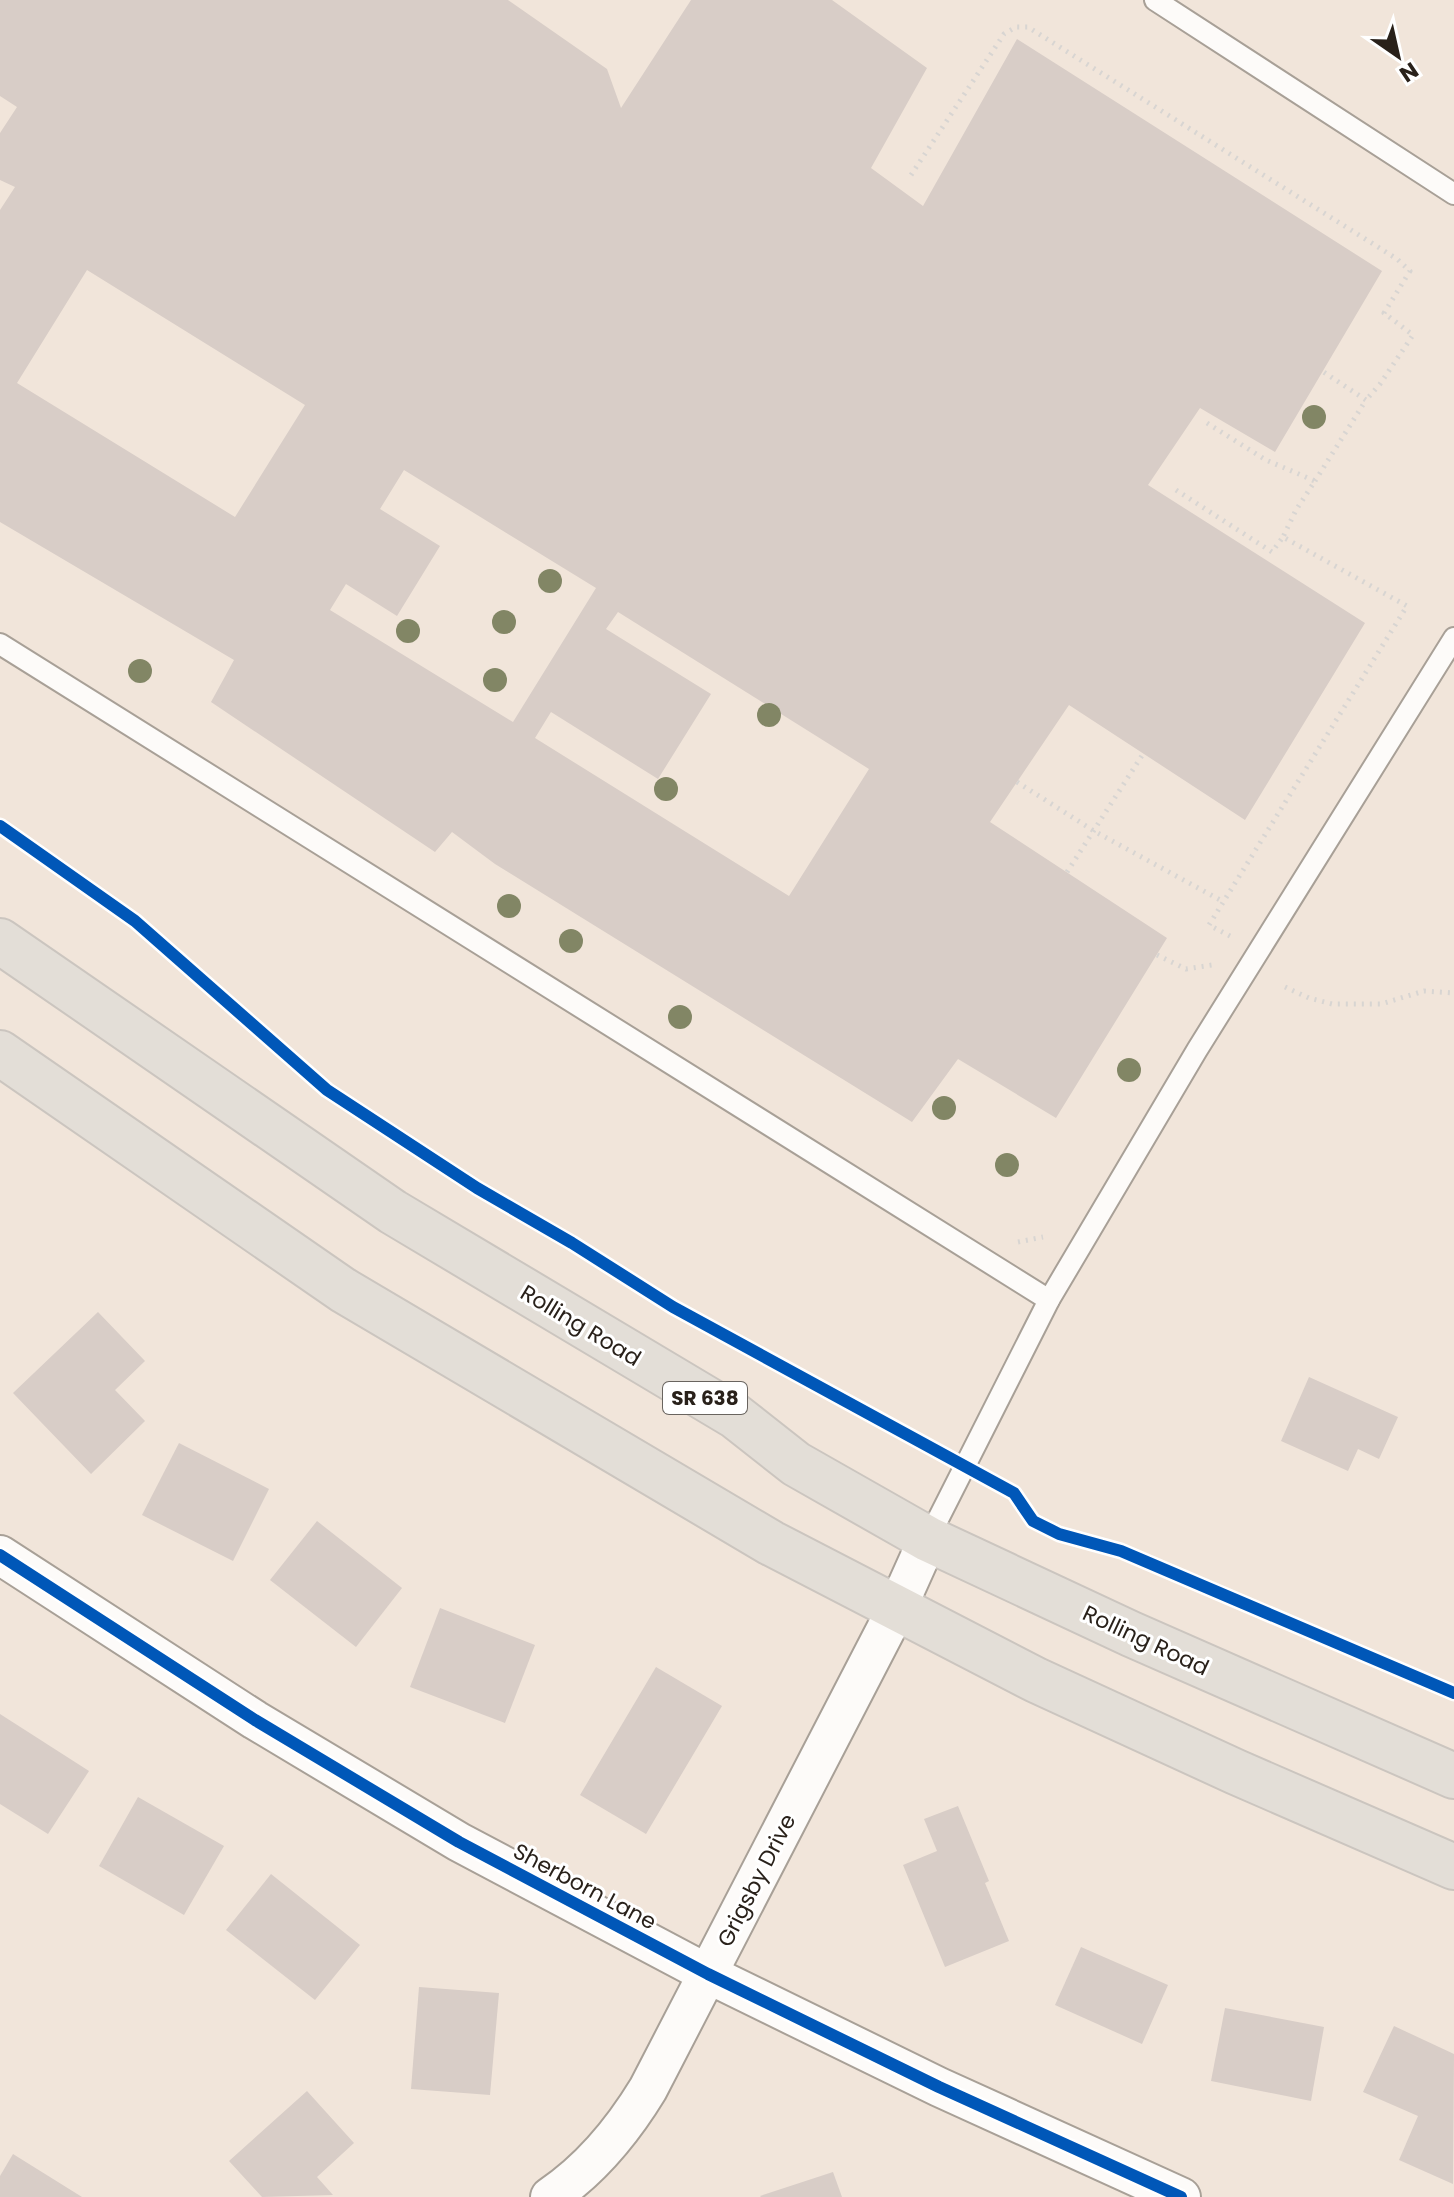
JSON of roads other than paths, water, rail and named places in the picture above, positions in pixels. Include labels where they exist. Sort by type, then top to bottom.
[{"type":"main road","name":"Rolling Road","points":[[0,941],[393,1212],[735,1416],[796,1464],[928,1539],[1160,1648],[1454,1776]]},
{"type":"main road","points":[[0,1053],[343,1290],[771,1543],[1036,1680],[1454,1867]]},
{"type":"street","name":"Grigsby Drive","points":[[550,2197],[607,2146],[631,2117],[648,2089],[897,1608],[928,1539]]},
{"type":"street","name":"Sherborn Lane","points":[[0,1555],[255,1720],[459,1842],[708,1974],[939,2087],[1181,2197]]},
{"type":"lane","points":[[1155,0],[1454,194]]},
{"type":"lane","points":[[928,1539],[1049,1300],[1197,1050],[1454,638]]},
{"type":"lane","points":[[0,644],[1049,1300]]}]
